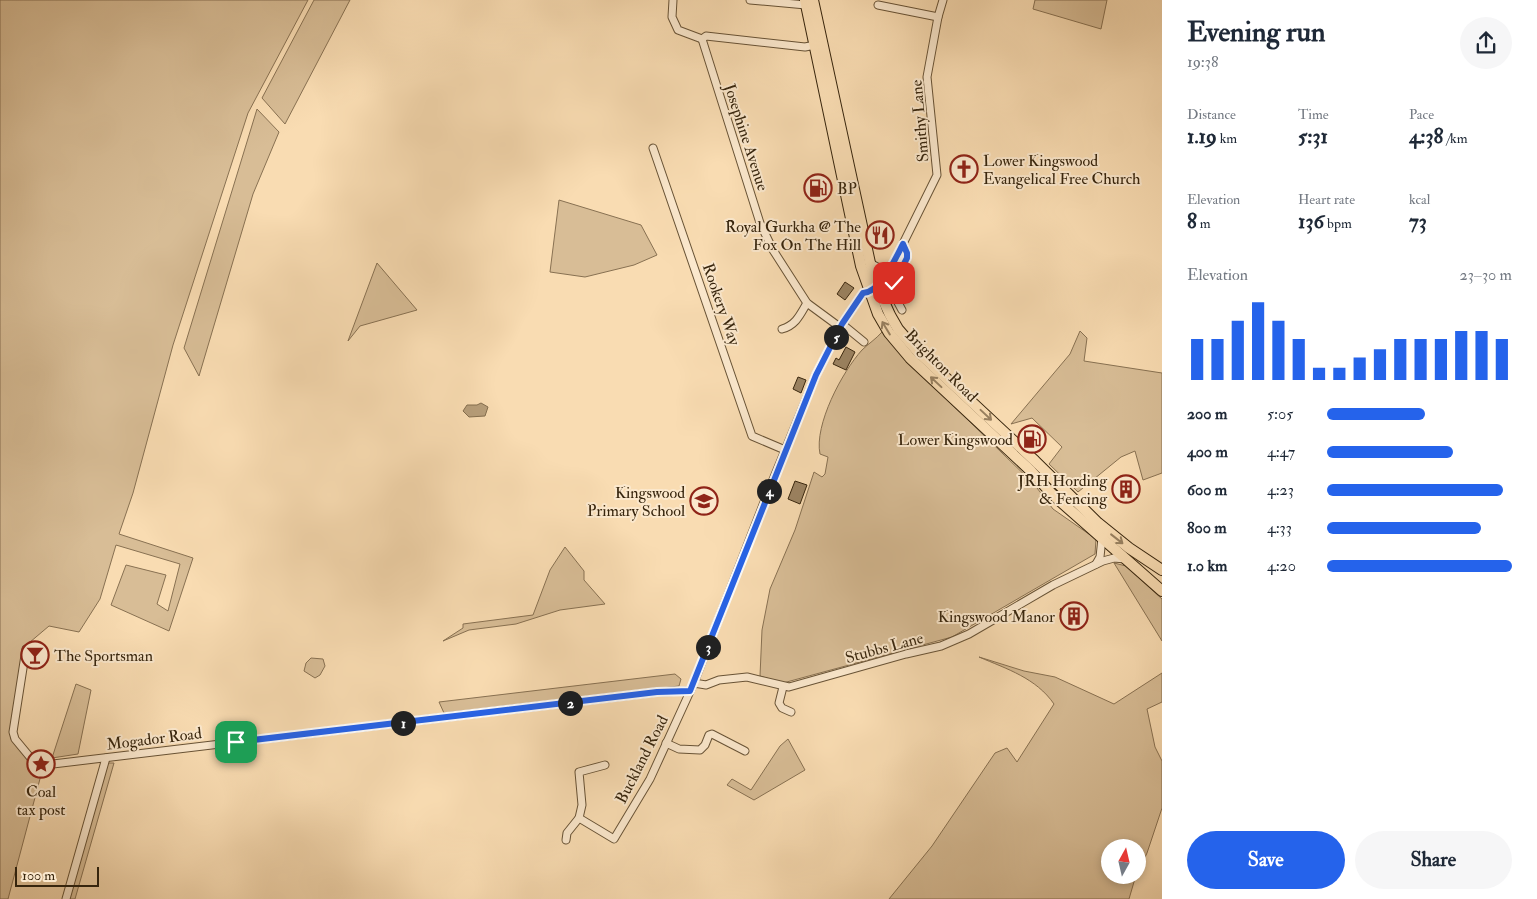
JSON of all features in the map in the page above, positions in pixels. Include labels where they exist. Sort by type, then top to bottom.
[{"type":"highway","name":"Brighton Road","points":[[808,2],[814,45],[861,266],[873,289],[898,329],[917,352],[1098,523],[1129,548],[1162,570]]},
{"type":"highway","name":"Brighton Road","points":[[808,2],[870,263],[878,314],[889,333],[910,358],[1031,471],[1052,494],[1162,591]]},
{"type":"street","points":[[672,0],[672,17],[678,30],[702,39],[706,36],[806,47],[814,45]]},
{"type":"street","points":[[750,0],[808,2]]},
{"type":"street","name":"Smithy Lane","points":[[873,289],[890,270],[938,175],[927,77],[943,0]]},
{"type":"street","points":[[878,5],[938,17]]},
{"type":"street","name":"Josephine Avenue","points":[[702,39],[760,223],[778,259],[807,303],[864,342]]},
{"type":"street","name":"Rookery Way","points":[[653,148],[752,436],[785,450]]},
{"type":"street","points":[[902,310],[893,287],[907,258],[903,244]]},
{"type":"street","points":[[870,263],[879,268],[890,270]]},
{"type":"street","name":"Buckland Road","points":[[579,818],[614,839],[650,779],[694,682],[816,375],[841,326],[863,293],[873,289]]},
{"type":"street","points":[[782,329],[790,327],[798,320],[807,303]]},
{"type":"street","points":[[1096,565],[1100,557],[1102,538]]},
{"type":"street","name":"Stubbs Lane","points":[[783,687],[954,642],[1053,585],[1114,558],[1125,559]]},
{"type":"street","name":"Mogador Road","points":[[26,649],[13,732],[14,739],[39,768],[106,758],[657,692],[690,691]]},
{"type":"street","points":[[694,682],[706,685],[719,680],[747,677],[783,687],[779,702],[782,708],[791,712]]},
{"type":"street","points":[[666,744],[679,749],[700,750],[705,745],[709,735],[712,734],[744,750]]},
{"type":"street","points":[[66,899],[106,758]]},
{"type":"street","points":[[566,840],[570,829],[579,818],[582,805],[578,772],[605,765]]},
{"type":"shaded area","points":[[0,0],[308,0],[248,113],[173,345],[133,493],[119,534],[193,558],[169,631],[111,605],[126,565],[166,575],[157,604],[168,611],[180,564],[116,545],[100,599],[79,632],[49,626],[23,648],[11,739],[41,775],[8,899],[0,899]]},
{"type":"shaded area","points":[[314,0],[350,0],[285,124],[262,98]]},
{"type":"shaded area","points":[[1035,0],[1107,0],[1101,29],[1033,9]]},
{"type":"shaded area","points":[[257,109],[279,132],[253,194],[199,376],[184,348]]},
{"type":"shaded area","points":[[559,200],[641,225],[657,255],[634,265],[585,277],[550,272]]},
{"type":"shaded area","points":[[377,263],[417,310],[360,326],[348,341]]},
{"type":"shaded area","points":[[1080,331],[1087,338],[1084,361],[1162,373],[1162,473],[1143,480],[1135,451],[1121,457],[1078,492],[1049,464],[1062,447],[1032,418],[1011,424],[1070,354]]},
{"type":"shaded area","points":[[882,332],[904,358],[1034,484],[1053,509],[1096,539],[1095,554],[952,637],[783,683],[760,676],[762,630],[770,589],[795,530],[814,472],[822,477],[825,474],[828,457],[820,454],[819,442],[825,414],[846,371],[862,350]]},
{"type":"shaded area","points":[[481,403],[488,407],[485,416],[469,417],[463,411],[467,405]]},
{"type":"shaded area","points":[[565,547],[584,571],[584,580],[605,604],[560,610],[516,624],[469,630],[443,641],[463,628],[463,624],[533,615],[550,570]]},
{"type":"shaded area","points":[[1114,563],[1126,566],[1162,599],[1162,641]]},
{"type":"shaded area","points":[[979,657],[1024,671],[1055,677],[1114,704],[1162,673],[1162,702],[1147,709],[1155,747],[1162,761],[1162,808],[1147,853],[1146,855],[1146,839],[1101,839],[1101,884],[1133,884],[1129,899],[889,899],[932,846],[995,753],[1007,748],[1017,762],[1054,704],[1039,687],[1010,670]]},
{"type":"shaded area","points":[[311,658],[323,659],[325,666],[320,675],[315,678],[304,671],[306,663]]},
{"type":"shaded area","points":[[675,674],[681,679],[679,686],[444,713],[439,702]]},
{"type":"shaded area","points":[[76,684],[91,690],[78,754],[52,758]]},
{"type":"shaded area","points":[[788,739],[805,770],[754,800],[727,785],[732,779],[751,790],[780,746]]},
{"type":"shaded area","points":[[108,763],[114,763],[75,899],[65,899]]},
{"type":"building","name":"Lower Kingswood Evangelical Free Church","points":[[955,160],[976,168],[973,178],[952,170]]},
{"type":"building","name":"Royal Gurkha @ The Fox On The Hill","points":[[879,224],[881,232],[887,231],[888,237],[874,242],[871,225]]},
{"type":"building","points":[[845,282],[854,288],[845,300],[837,294]]},
{"type":"building","points":[[846,347],[855,352],[846,370],[833,364],[836,358],[839,360]]},
{"type":"building","points":[[798,377],[806,380],[801,393],[793,389]]},
{"type":"building","name":"JRH Hording & Fencing","points":[[1126,480],[1132,483],[1135,489],[1132,495],[1126,498],[1120,495],[1117,489],[1120,483]]},
{"type":"building","points":[[795,481],[807,485],[800,504],[788,499]]},
{"type":"building","name":"Kingswood Manor","points":[[1074,603],[1078,612],[1083,611],[1086,621],[1066,626],[1060,609]]},
{"type":"place","name":"Lower Kingswood Evangelical Free Church","points":[[964,169]]},
{"type":"place","name":"BP","points":[[818,188]]},
{"type":"place","name":"Royal Gurkha @ The Fox On The Hill","points":[[880,235]]},
{"type":"place","name":"Lower Kingswood","points":[[1032,439]]},
{"type":"place","name":"JRH Hording & Fencing","points":[[1126,489]]},
{"type":"place","name":"Kingswood Primary School","points":[[704,501]]},
{"type":"place","name":"Kingswood Manor","points":[[1074,616]]},
{"type":"place","name":"The Sportsman","points":[[35,655]]},
{"type":"place","name":"Coal tax post","points":[[41,764]]},
{"type":"route","points":[[236,742],[657,692],[690,691],[816,375],[842,324],[858,299],[863,293],[870,292],[877,286],[890,270],[903,244],[906,249],[907,258],[894,283]]}]
